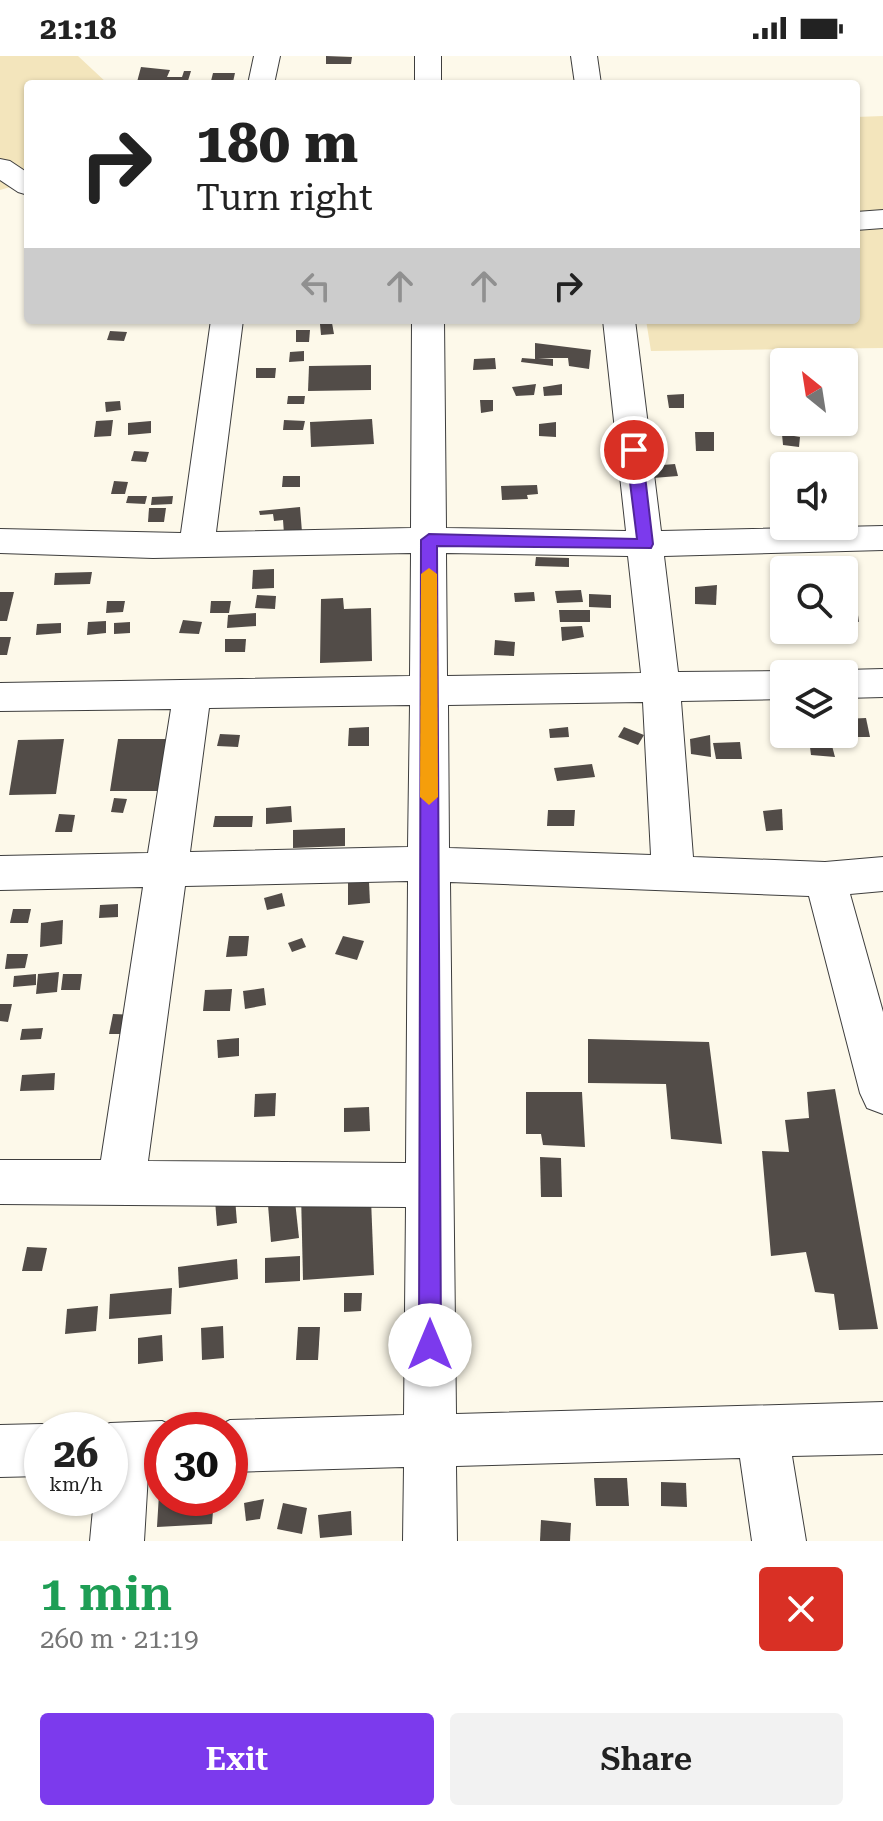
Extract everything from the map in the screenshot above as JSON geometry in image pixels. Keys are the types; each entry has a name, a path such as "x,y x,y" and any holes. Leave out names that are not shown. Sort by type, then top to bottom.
{"street":[{"path":"262,80 267,56"},
{"path":"428,56 428,80"},
{"path":"584,56 587,80"},
{"path":"0,167 24,183"},
{"path":"860,221 883,219"},
{"path":"197,545 226,324"},
{"path":"428,324 430,1541"},
{"path":"619,324 661,687 673,873"},
{"path":"0,541 197,545 429,540 645,544 883,538"},
{"path":"858,684 883,683"},
{"path":"0,697 770,685"},
{"path":"121,1183 192,694"},
{"path":"0,873 429,864 825,879 883,874"},
{"path":"825,879 883,1093"},
{"path":"0,1182 430,1185"},
{"path":"248,1446 883,1428"},
{"path":"762,1432 779,1541"},
{"path":"117,1541 132,1448"},
{"path":"0,1451 24,1450"}],"sand":[{"path":"0,56 78,56 104,80 24,80 24,183 0,190"},
{"path":"883,116 883,348 651,351 647,324 860,324 860,117"}],"building":[{"path":"326,56 352,57 351,64 326,64"},
{"path":"141,67 170,70 167,77 182,77 184,71 191,71 188,80 138,80"},
{"path":"213,73 235,73 233,80 211,80"},
{"path":"320,324 332,324 334,334 321,335"},
{"path":"296,330 310,330 309,342 296,342"},
{"path":"110,331 127,332 124,341 107,340"},
{"path":"535,343 591,350 589,369 569,366 568,358 538,358 553,359 553,366 521,362 522,358 535,359"},
{"path":"304,351 304,361 289,362 290,352"},
{"path":"495,358 496,369 473,370 474,359"},
{"path":"371,365 371,390 308,391 309,366"},
{"path":"256,368 276,368 275,378 256,378"},
{"path":"536,384 534,395 516,396 512,387"},
{"path":"562,384 562,395 544,396 543,387"},
{"path":"684,394 684,408 669,408 667,395"},
{"path":"288,396 305,396 304,404 287,404"},
{"path":"480,400 493,400 493,411 481,413"},
{"path":"120,401 121,410 106,412 105,402"},
{"path":"372,419 374,444 311,447 310,422"},
{"path":"113,420 111,436 94,437 96,421"},
{"path":"284,420 305,421 303,430 283,430"},
{"path":"151,421 151,433 128,435 128,423"},
{"path":"556,422 556,437 539,436 539,424"},
{"path":"695,432 714,432 714,451 696,451"},
{"path":"782,436 800,437 799,447 783,445"},
{"path":"134,451 149,452 146,462 131,461"},
{"path":"675,464 678,476 653,478 650,466"},
{"path":"283,476 300,476 300,487 282,487"},
{"path":"114,481 128,482 125,494 111,494"},
{"path":"537,485 538,494 527,495 528,499 502,500 501,486"},
{"path":"128,496 147,496 145,504 126,503"},
{"path":"173,496 172,504 151,505 152,497"},
{"path":"300,507 302,532 284,534 283,520 274,521 273,514 260,515 259,511"},
{"path":"149,508 166,508 164,522 148,522"},
{"path":"536,557 569,558 569,567 535,566"},
{"path":"274,569 274,588 252,589 253,570"},
{"path":"92,572 90,584 54,585 55,573"},
{"path":"717,585 716,605 695,604 695,587"},
{"path":"581,590 583,602 557,603 555,591"},
{"path":"0,592 14,592 7,621 0,621"},
{"path":"534,592 535,601 515,602 514,593"},
{"path":"589,594 611,595 611,608 589,607"},
{"path":"257,595 276,596 275,609 255,608"},
{"path":"343,598 344,609 371,608 372,661 320,663 321,599"},
{"path":"107,601 125,601 123,612 106,613"},
{"path":"211,601 231,601 229,613 210,613"},
{"path":"559,610 590,610 590,622 560,622"},
{"path":"256,613 256,626 227,628 228,615"},
{"path":"183,620 202,622 199,634 179,633"},
{"path":"106,621 106,633 87,635 88,622"},
{"path":"130,622 130,633 114,634 114,623"},
{"path":"61,623 61,633 36,635 37,624"},
{"path":"582,626 584,637 562,641 561,627"},
{"path":"0,637 11,637 7,655 0,655"},
{"path":"225,639 246,639 245,652 225,652"},
{"path":"495,640 515,642 514,656 494,655"},
{"path":"858,718 866,718 870,737 858,737"},
{"path":"369,727 369,746 348,746 349,728"},
{"path":"568,727 569,737 550,738 549,729"},
{"path":"624,727 644,735 638,745 618,737"},
{"path":"220,734 240,735 238,747 217,746"},
{"path":"710,735 711,757 691,754 690,739"},
{"path":"64,739 56,794 9,795 18,740"},
{"path":"118,739 166,739 159,791 110,791"},
{"path":"740,742 742,759 716,759 713,743"},
{"path":"810,748 833,748 835,757 811,755"},
{"path":"592,764 595,777 557,781 554,768"},
{"path":"114,798 127,799 123,813 111,812"},
{"path":"291,806 292,822 266,824 266,808"},
{"path":"782,809 783,830 766,831 763,811"},
{"path":"548,810 575,810 574,826 547,826"},
{"path":"59,814 75,815 72,832 55,832"},
{"path":"215,816 253,816 252,827 213,827"},
{"path":"345,828 345,846 293,848 293,830"},
{"path":"369,882 370,903 348,905 348,883"},
{"path":"282,893 285,906 267,910 264,898"},
{"path":"118,904 118,917 99,918 100,905"},
{"path":"13,909 31,909 28,923 10,923"},
{"path":"63,920 62,944 40,947 41,923"},
{"path":"229,936 249,936 247,956 226,957"},
{"path":"343,936 364,941 357,960 335,954"},
{"path":"302,938 306,947 292,952 288,943"},
{"path":"7,954 28,954 25,968 5,969"},
{"path":"59,972 57,992 36,994 38,974"},
{"path":"36,974 36,985 13,987 14,976"},
{"path":"63,974 82,974 80,990 61,990"},
{"path":"264,988 266,1005 245,1009 243,991"},
{"path":"232,989 230,1011 203,1011 205,990"},
{"path":"0,1004 12,1004 8,1022 0,1021"},
{"path":"113,1014 137,1015 133,1034 109,1034"},
{"path":"43,1028 41,1039 20,1040 22,1029"},
{"path":"239,1038 239,1056 218,1058 217,1040"},
{"path":"588,1039 709,1042 722,1144 671,1139 666,1084 588,1083"},
{"path":"55,1073 54,1090 20,1091 22,1075"},
{"path":"835,1089 878,1329 839,1330 834,1294 815,1292 806,1252 771,1256 762,1151 789,1152 785,1120 809,1118 807,1092"},
{"path":"526,1092 582,1092 585,1147 543,1145 541,1134 526,1134"},
{"path":"276,1093 275,1116 254,1117 255,1094"},
{"path":"369,1107 370,1131 344,1132 344,1108"},
{"path":"540,1157 561,1158 562,1197 541,1197"},
{"path":"301,1193 371,1199 374,1275 303,1280"},
{"path":"235,1198 237,1223 217,1226 215,1200"},
{"path":"295,1201 299,1238 271,1242 268,1205"},
{"path":"27,1247 47,1248 42,1271 22,1271"},
{"path":"300,1256 300,1281 265,1283 265,1258"},
{"path":"237,1259 238,1279 179,1288 178,1267"},
{"path":"172,1288 171,1314 109,1319 110,1294"},
{"path":"344,1293 362,1293 361,1311 344,1312"},
{"path":"98,1306 96,1331 65,1334 67,1309"},
{"path":"223,1326 224,1358 202,1360 201,1328"},
{"path":"298,1327 320,1327 318,1360 296,1360"},
{"path":"162,1335 163,1361 138,1364 138,1338"},
{"path":"594,1478 627,1478 629,1506 596,1506"},
{"path":"661,1482 686,1483 687,1507 661,1506"},
{"path":"264,1499 260,1519 246,1521 248,1502"},
{"path":"283,1503 307,1508 302,1534 277,1529"},
{"path":"351,1511 352,1535 320,1538 318,1515"},
{"path":"158,1516 213,1516 212,1524 157,1527"},
{"path":"541,1520 571,1523 570,1541 540,1541"}],"slow traffic":[{"path":"429,574 429,797"}],"route":[{"path":"430,1345 429,540 645,544 634,450"}]}
